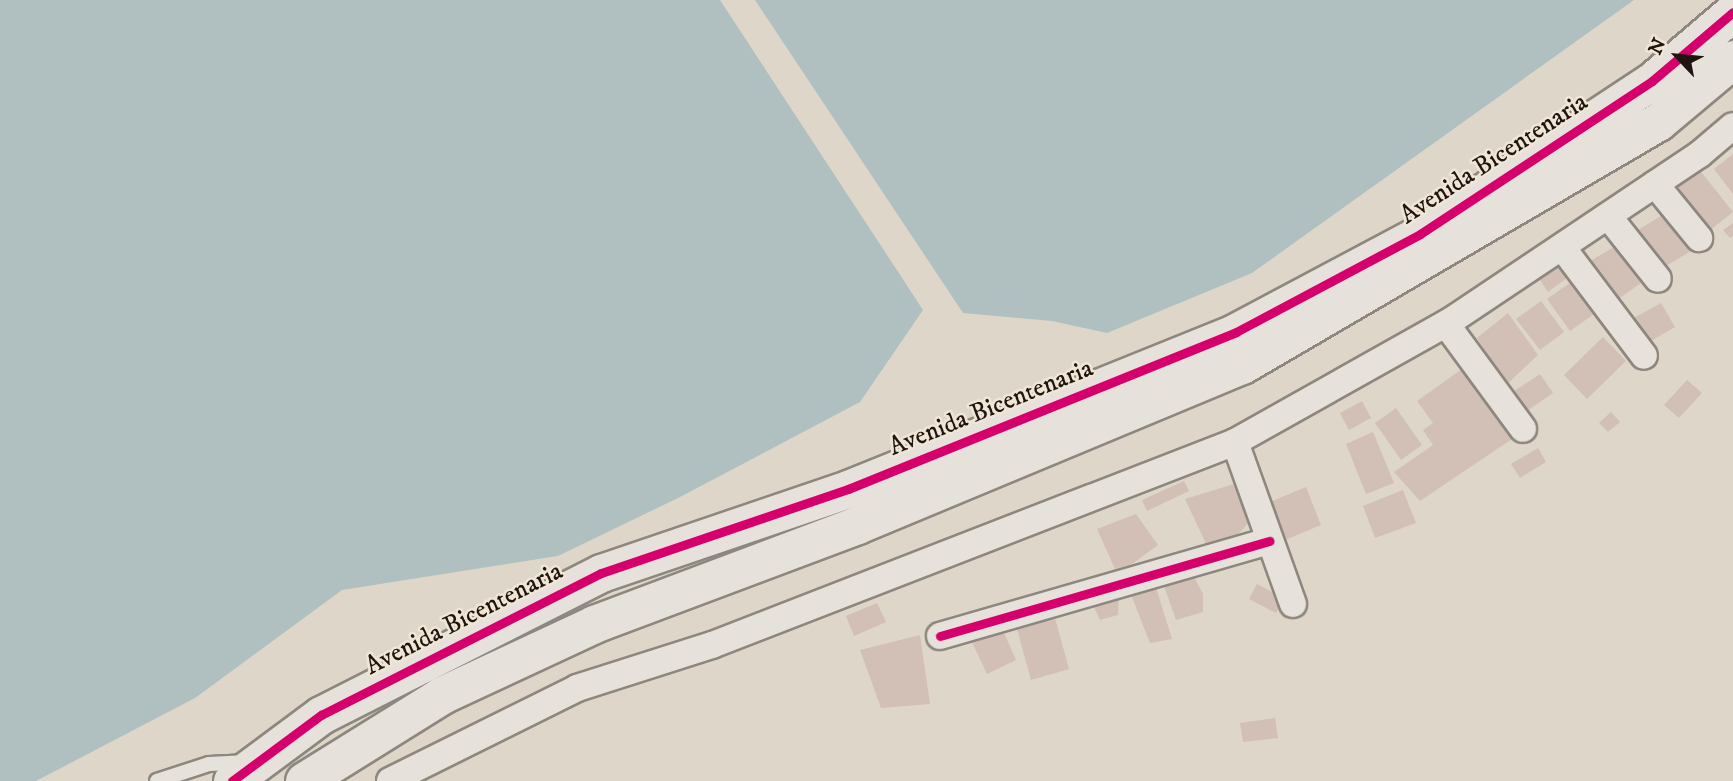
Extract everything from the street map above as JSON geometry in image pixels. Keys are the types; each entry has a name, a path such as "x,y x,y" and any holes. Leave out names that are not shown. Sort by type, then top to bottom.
{"street":[{"name":"Avenida Bicentenaria","path":"245,771 321,715 601,573 848,489 1236,332 1420,234 1652,81 1733,12"},
{"name":"Avenida Bicentenaria","path":"304,781 442,695 594,624 858,525 1242,365 1658,122 1733,59"},
{"path":"390,781 577,688 712,645 1235,442 1446,324 1655,184 1733,126"},
{"path":"1655,184 1699,238"},
{"path":"1608,216 1658,279"},
{"path":"1562,247 1644,356"},
{"path":"1446,324 1523,429"},
{"path":"1235,442 1293,604"},
{"path":"940,636 1270,541"}],"lane":[{"path":"157,781 209,764 245,771"}],"shaded area":[{"path":"0,0 720,0 923,310 860,402 680,497 558,556 342,590 195,698 36,781 0,781"},
{"path":"755,0 1634,0 1252,273 1107,333 1052,321 963,313"}],"building":[{"path":"1733,154 1733,194 1714,169"},
{"path":"1698,168 1733,212 1704,235 1670,191"},
{"path":"1669,211 1693,250 1661,269 1638,230"},
{"path":"1733,223 1733,236 1730,238 1723,230"},
{"path":"1623,242 1648,278 1617,300 1590,261"},
{"path":"1567,261 1575,272 1548,292 1540,280"},
{"path":"1571,282 1594,314 1570,331 1547,299"},
{"path":"1541,301 1564,332 1540,350 1516,319"},
{"path":"1661,303 1675,327 1646,344 1632,319"},
{"path":"1508,313 1538,355 1507,384 1477,338"},
{"path":"1603,337 1626,361 1587,399 1564,375"},
{"path":"1469,364 1518,435 1420,501 1394,472 1433,445 1423,430 1433,423 1417,401"},
{"path":"1540,374 1553,393 1527,411 1514,391"},
{"path":"1687,380 1702,393 1679,418 1664,405"},
{"path":"1362,401 1371,418 1349,430 1340,413"},
{"path":"1396,408 1422,445 1401,460 1375,423"},
{"path":"1611,412 1620,422 1608,432 1599,423"},
{"path":"1373,432 1394,483 1366,494 1346,444"},
{"path":"1538,448 1546,462 1520,478 1511,464"},
{"path":"1184,481 1189,491 1147,511 1142,500"},
{"path":"1234,484 1252,519 1233,540 1208,548 1185,499"},
{"path":"1306,487 1321,525 1285,540 1270,502"},
{"path":"1403,490 1416,523 1375,538 1363,506"},
{"path":"1136,514 1158,545 1132,564 1115,569 1097,529"},
{"path":"1193,575 1203,594 1203,612 1176,620 1163,583"},
{"path":"1154,581 1172,639 1150,643 1130,592"},
{"path":"1257,584 1284,598 1276,613 1249,599"},
{"path":"1119,591 1118,615 1100,620 1090,598"},
{"path":"877,603 886,622 854,636 846,616"},
{"path":"1055,618 1069,669 1031,680 1017,629"},
{"path":"1001,626 1016,660 987,674 971,640"},
{"path":"920,635 930,704 881,708 860,650"},
{"path":"1275,718 1278,738 1243,742 1240,723"}],"cycle path":[{"path":"232,781 321,715 601,573 848,489 1236,332 1420,234 1652,81 1733,12"},
{"path":"940,636 1270,541"}]}
